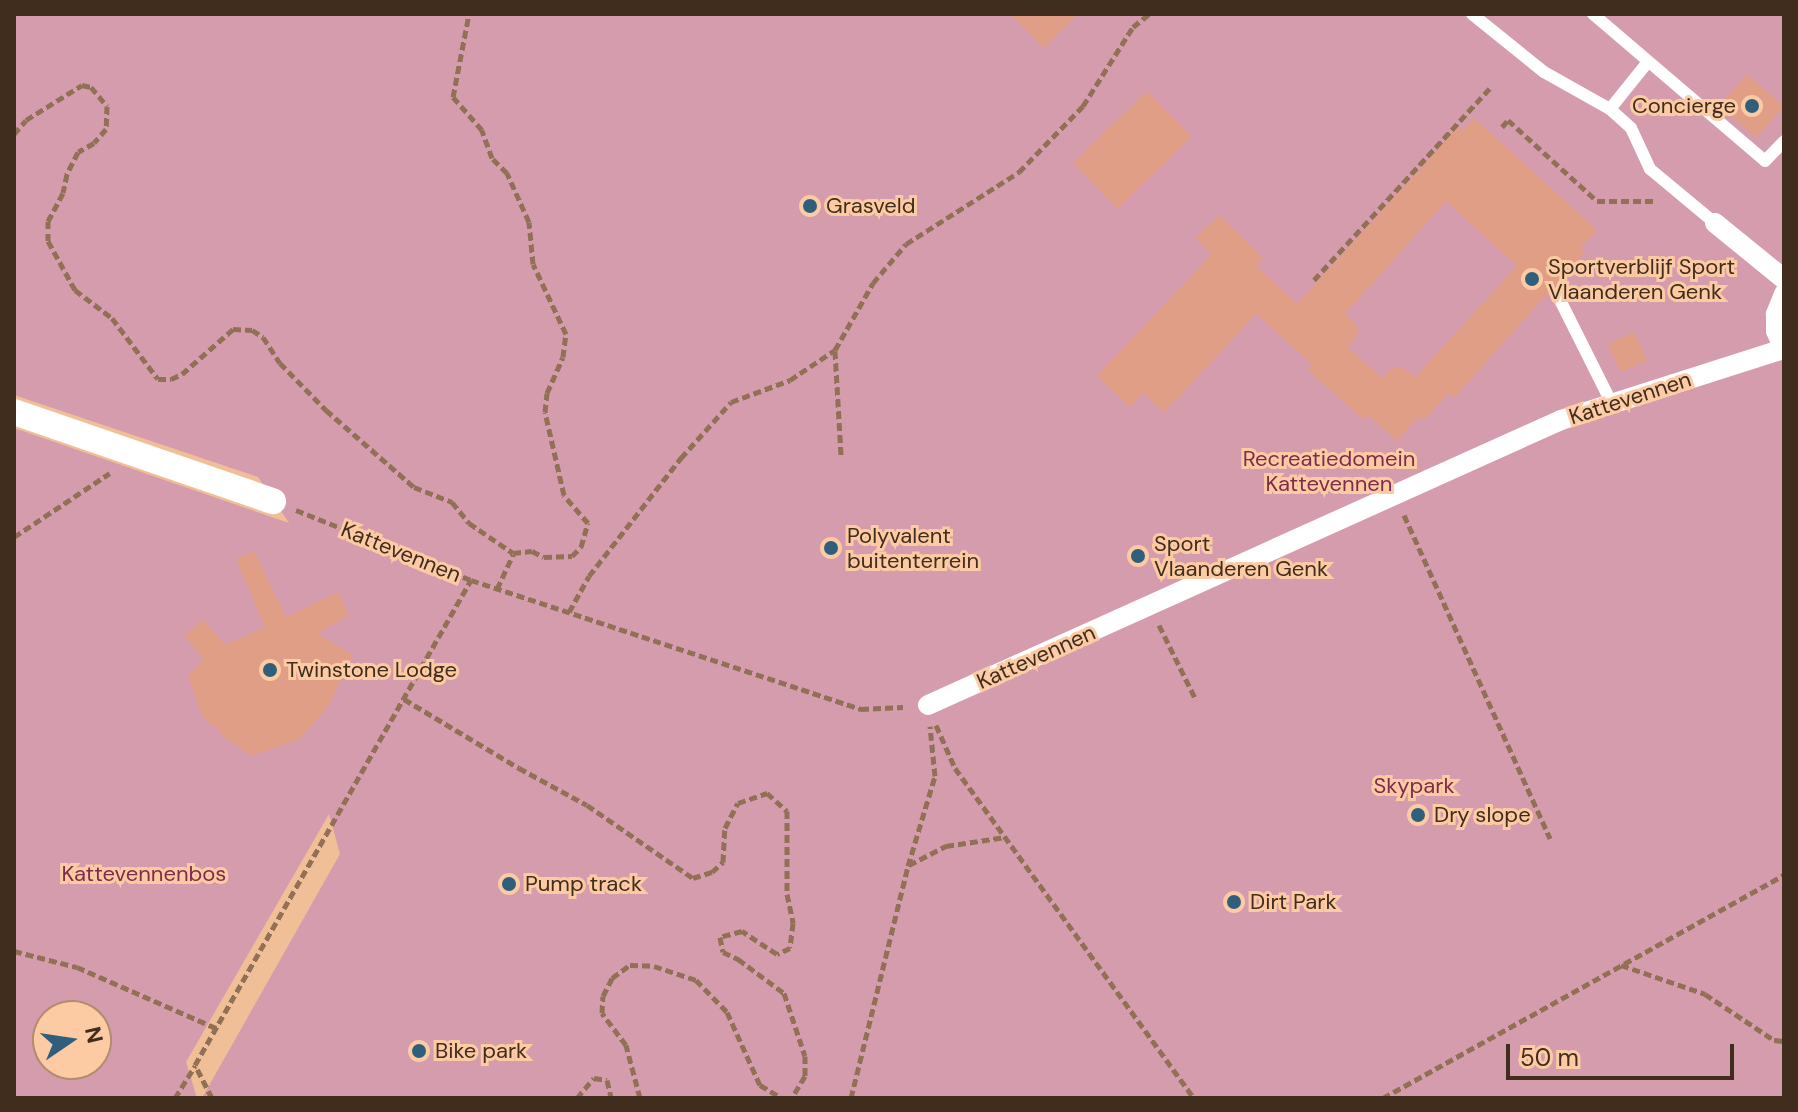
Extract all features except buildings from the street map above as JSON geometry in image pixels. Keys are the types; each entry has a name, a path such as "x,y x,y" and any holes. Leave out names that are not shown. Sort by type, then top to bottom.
{"street":[{"path":"1715,223 1784,279"},
{"path":"1784,294 1776,314 1776,331 1784,349"},
{"name":"Kattevennen","path":"928,705 1561,420 1784,349"},
{"path":"14,412 273,501"}],"lane":[{"path":"1472,14 1544,72 1610,109 1631,128 1650,169 1715,223"},
{"path":"1593,14 1765,161 1784,141"},
{"path":"1610,109 1647,63"},
{"path":"1558,296 1612,404"}],"path":[{"path":"14,134 26,120 82,85 91,87 107,106 106,129 94,143 78,152 67,174 63,193 48,221 48,241 75,290 112,318 158,379 171,379 182,374 233,329 252,330 263,337 280,363 326,410 414,487 452,502 469,523 513,553 532,551 544,557 572,556 581,547 588,523 564,495 545,412 547,393 563,357 566,334 533,264 529,222 513,185 492,158 482,130 453,97 469,14"},
{"path":"569,612 589,576 681,458 731,402 790,380 835,350 873,283 906,244 1019,172 1083,106 1133,27 1149,14"},
{"path":"1314,280 1491,87"},
{"path":"1502,127 1508,120 1597,201 1688,200"},
{"path":"835,350 841,456"},
{"path":"14,537 137,454"},
{"path":"1395,496 1550,839"},
{"name":"Kattevennen","path":"273,501 471,580 861,709 928,705"},
{"path":"497,589 513,553"},
{"path":"175,1098 471,580"},
{"path":"1149,606 1196,700"},
{"path":"404,699 587,805 693,878 712,872 723,862 725,828 738,803 767,793 787,811 787,894 793,923 790,948 777,954 742,931 720,937 723,952 738,959 784,993 805,1056 805,1076 792,1098"},
{"path":"928,705 955,768 1194,1098"},
{"path":"851,1098 908,866 935,776 928,705"},
{"path":"908,866 946,846 1005,837"},
{"path":"1383,1098 1784,875"},
{"path":"14,951 77,967 216,1028"},
{"path":"640,1098 626,1045 602,1013 603,996 612,978 630,965 678,971 704,987 727,1012 760,1085 782,1098"},
{"path":"1620,965 1705,994 1774,1040 1784,1041"},
{"path":"195,1065 212,1098"},
{"path":"577,1098 583,1087 594,1078 607,1080 611,1098"}],"green space":[{"name":"Sport Vlaanderen Genk","path":"14,14 1784,14 1784,1098 202,1098 340,854 329,814 186,1062 197,1098 14,1098 14,428 289,523 258,477 14,395"}],"place":[{"name":"Concierge","path":"1752,106"},
{"name":"Grasveld","path":"810,206"},
{"name":"Sportverblijf Sport Vlaanderen Genk","path":"1532,279"},
{"name":"Polyvalent buitenterrein","path":"831,548"},
{"name":"Sport Vlaanderen Genk","path":"1138,556"},
{"name":"Twinstone Lodge","path":"270,670"},
{"name":"Dry slope","path":"1418,815"},
{"name":"Pump track","path":"509,884"},
{"name":"Dirt Park","path":"1234,902"},
{"name":"Bike park","path":"419,1051"}],"park label":[{"name":"Recreatiedomein Kattevennen","path":"1329,470"},
{"name":"Skypark","path":"1414,786"},
{"name":"Kattevennenbos","path":"144,874"}]}
